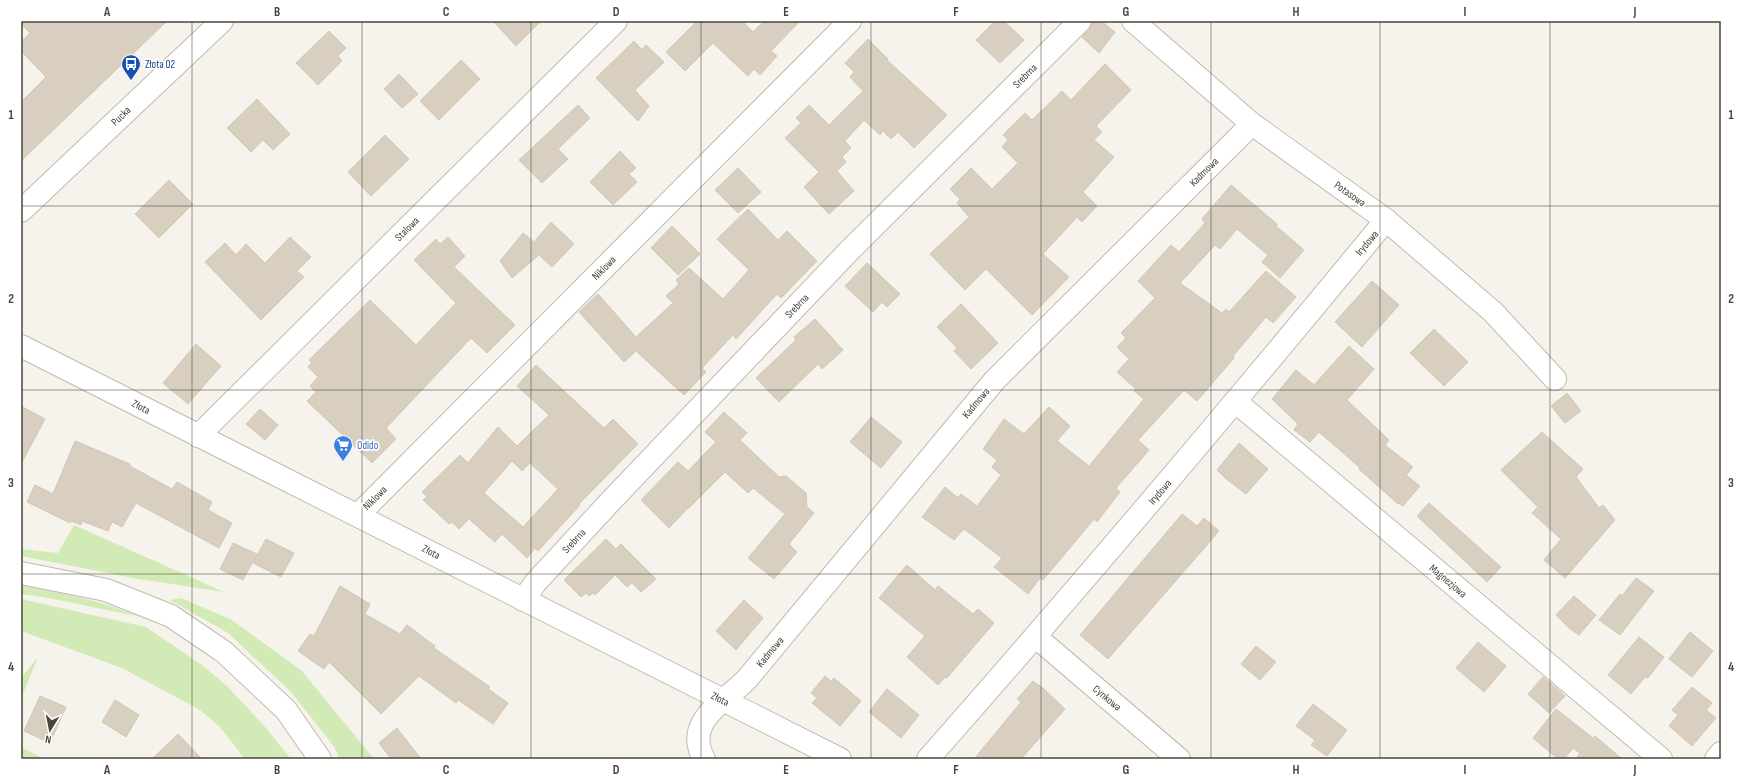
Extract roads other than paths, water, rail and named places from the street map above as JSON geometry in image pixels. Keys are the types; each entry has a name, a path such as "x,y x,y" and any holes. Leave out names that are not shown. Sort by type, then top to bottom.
{"street":[{"name":"Pucka","path":"21,211 222,21"},
{"name":"Stalowa","path":"198,436 616,21"},
{"name":"Niklowa","path":"358,515 850,21"},
{"name":"Srebrna","path":"523,600 536,582 608,504 849,251 1080,21"},
{"name":"Potasowa","path":"1133,21 1252,124 1386,220 1492,312 1555,379"},
{"name":"Kadmowa","path":"704,759 700,751 698,736 706,715 747,679 994,381 1252,124"},
{"name":"Irydowa","path":"928,759 1036,637 1236,402 1386,220"},
{"name":"Złota","path":"21,346 840,759"},
{"name":"Magnezjowa","path":"1236,402 1661,759"},
{"path":"21,573 106,590 171,616 224,652 286,710 320,759"},
{"name":"Cynkowa","path":"1036,637 1179,759"},
{"path":"1716,759 1721,753"}],"place":[{"name":"Złota 02","path":"131,81"},
{"name":"Odido","path":"343,462"}]}
